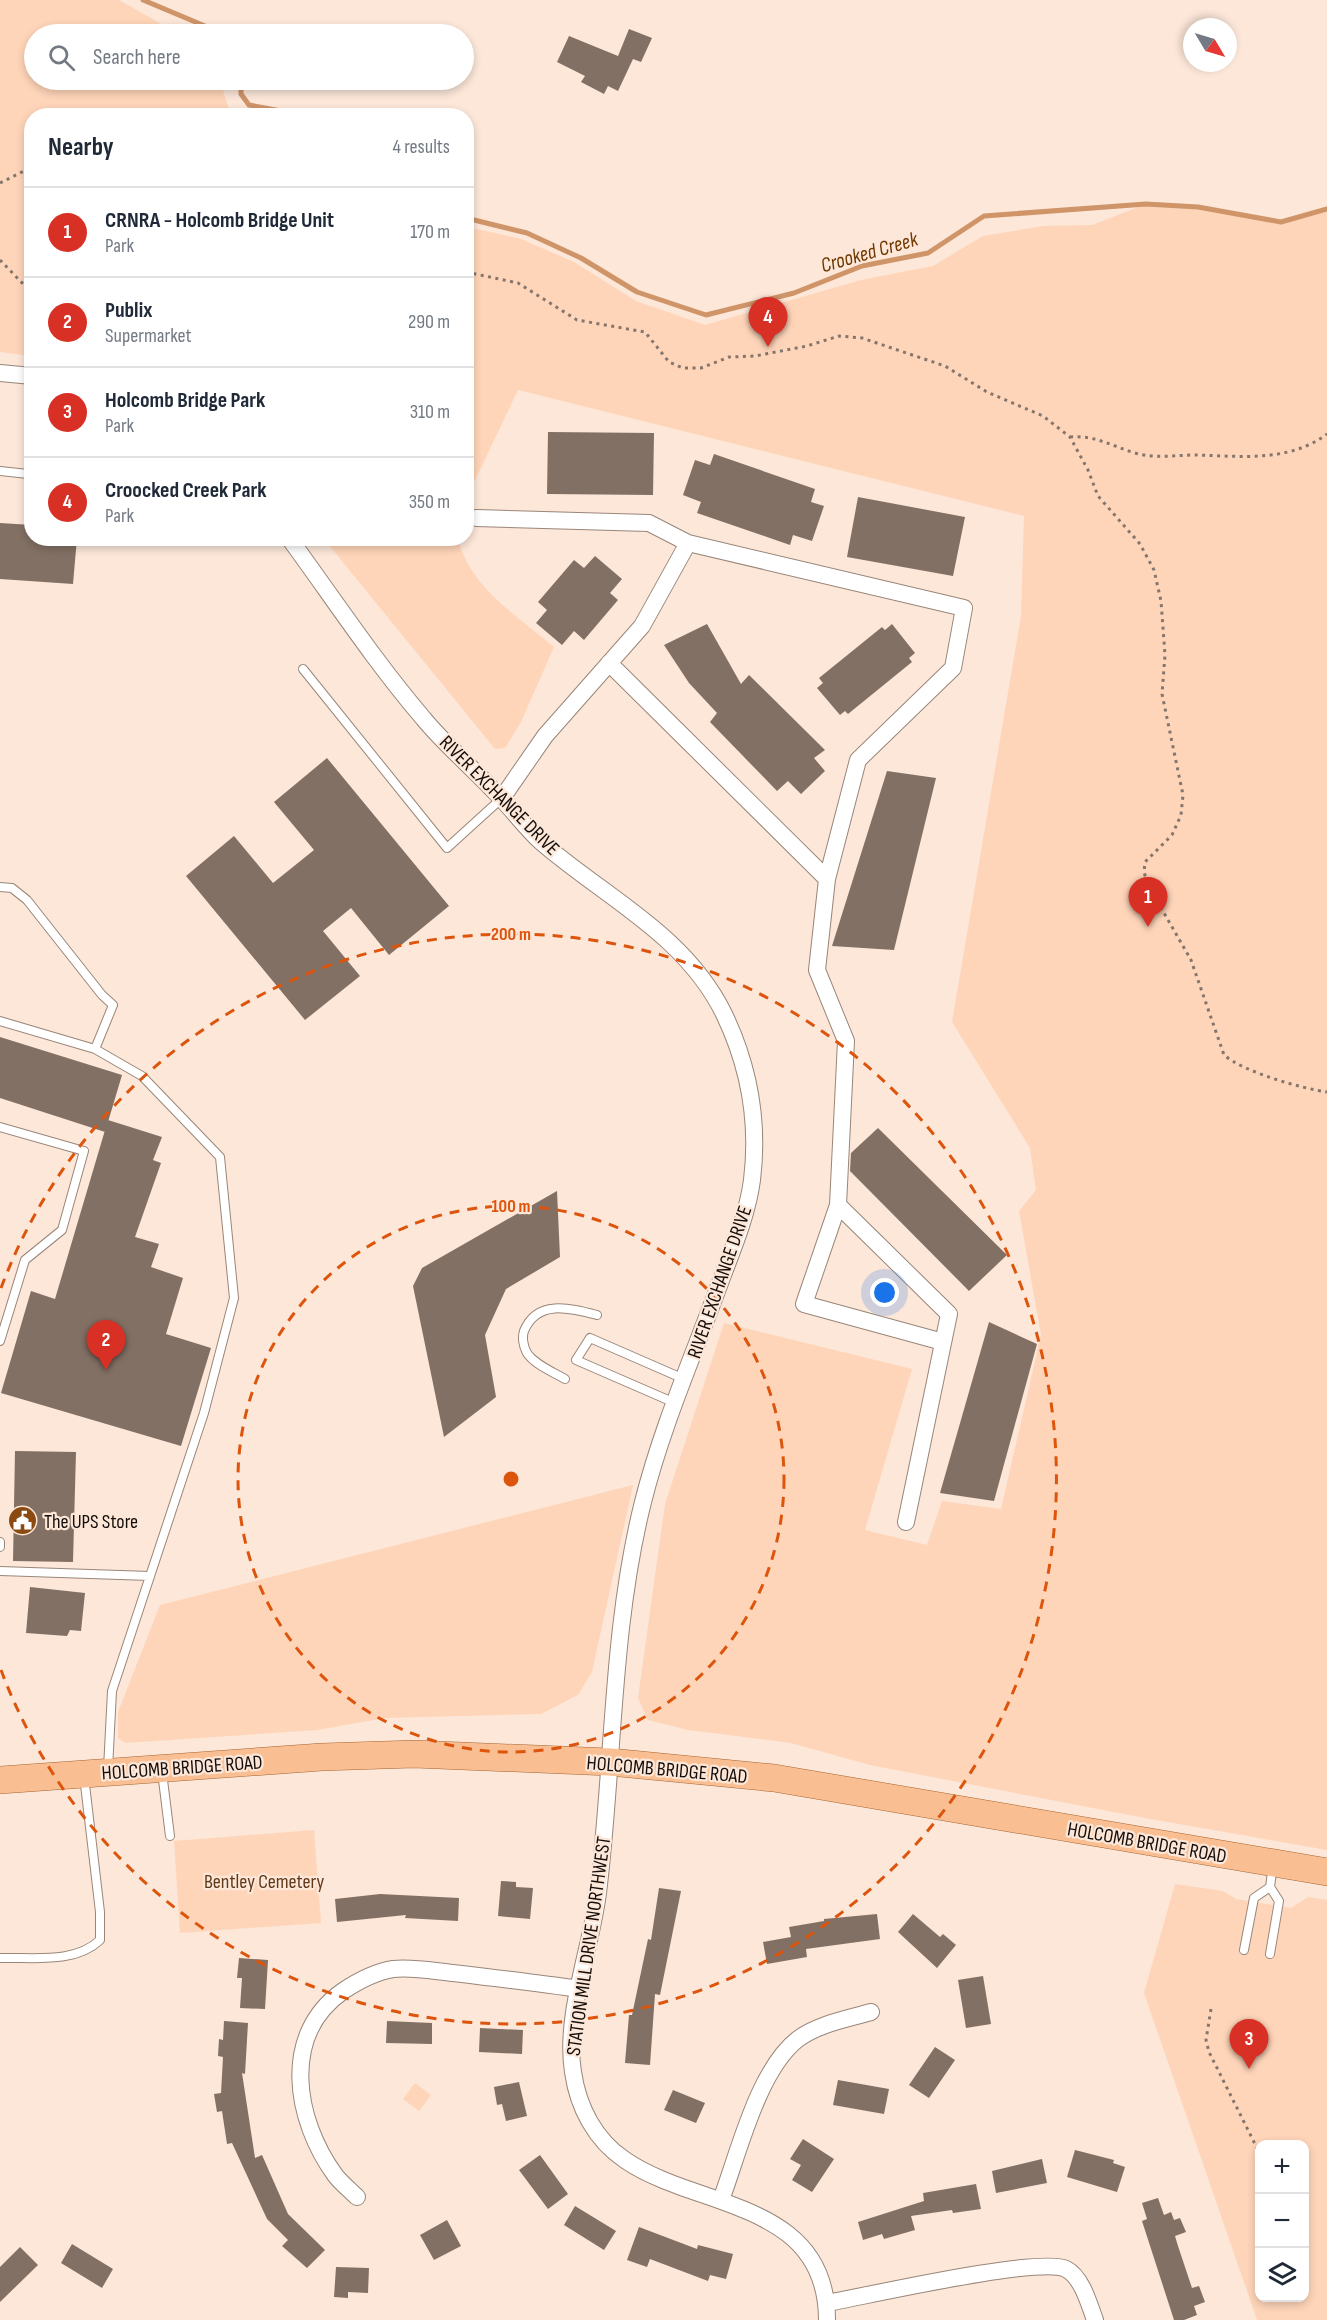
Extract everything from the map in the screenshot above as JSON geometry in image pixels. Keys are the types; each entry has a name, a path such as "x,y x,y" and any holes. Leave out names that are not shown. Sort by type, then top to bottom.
{"main road":[{"name":"HOLCOMB BRIDGE ROAD","path":"0,1780 162,1768 414,1754 610,1762 774,1778 1271,1876 1327,1872"}],"street":[{"path":"0,373 24,375"},
{"path":"476,518 649,523 688,543 964,608 953,668 858,760 827,879 817,970 846,1041 838,1205 804,1304 943,1342"},
{"path":"502,798 544,736 642,626 688,543"},
{"name":"RIVER EXCHANGE DRIVE","path":"295,546 423,719 502,798 538,839 667,938 699,974 717,1001 741,1055 751,1097 755,1141 752,1184 740,1229 675,1404 643,1503 626,1587 610,1762"},
{"path":"609,663 827,879"},
{"path":"838,1205 949,1314 906,1522"},
{"name":"STATION MILL DRIVE NORTHWEST","path":"610,1762 598,1895 572,2034 572,2067 578,2097 589,2122 604,2143 623,2159 645,2172 757,2213 792,2240 805,2253 815,2271 826,2312"},
{"path":"357,2197 335,2176 313,2137 300,2085 299,2059 317,2018 332,1999 375,1974 408,1968 580,1989"},
{"path":"721,2200 766,2077 782,2055 799,2039 820,2027 871,2012"},
{"path":"826,2312 1000,2271 1053,2265 1068,2270 1077,2281 1095,2320"}],"lane":[{"path":"0,471 24,474"},
{"path":"303,669 447,848 502,798"},
{"path":"0,887 12,888 27,900 102,995 113,1005 95,1049"},
{"path":"0,1021 95,1049 142,1076 220,1157 234,1298 204,1413 112,1691 96,1773 100,1940 88,1952 72,1955 0,1958"},
{"path":"0,1127 84,1151 62,1230 25,1260 0,1341"},
{"path":"565,1379 527,1353 522,1337 529,1319 548,1308 571,1308 597,1316"},
{"path":"675,1404 576,1360 590,1338 684,1379"},
{"path":"0,1542 0,1547"},
{"path":"0,1571 150,1576"},
{"path":"162,1768 170,1836"},
{"path":"1244,1950 1254,1898 1271,1876"},
{"path":"1270,1954 1278,1901 1271,1876"}],"path":[{"path":"0,183 24,171"},
{"path":"0,260 24,285"},
{"path":"474,274 518,283 577,320 645,332 669,362 683,368 701,368 729,357 796,348 839,336 862,338 945,366 987,392 1043,416 1070,437 1088,470 1098,496 1144,553 1154,570 1161,601 1165,655 1162,694 1183,795 1181,815 1172,835 1145,862 1144,872 1148,885 1191,960 1224,1055 1232,1062 1278,1080 1303,1088 1327,1092"},
{"path":"1070,437 1083,436 1105,440 1136,453 1159,457 1193,455 1252,458 1292,452 1316,442 1327,434"},
{"path":"1211,2009 1206,2040 1209,2052 1255,2144"}],"green space":[{"path":"0,0 119,0 161,24 24,24 24,90 223,90 228,108 24,108 24,355 0,352"},
{"path":"1146,204 1198,207 1281,222 1327,209 1327,1850 1150,1819 870,1765 791,1743 688,1730 648,1720 638,1698 665,1504 724,1323 912,1369 865,1530 927,1545 942,1501 1001,1509 1041,1335 1019,1211 1036,1190 1030,1148 952,1022 1021,616 1024,516 518,390 474,482 474,229 521,239 574,262 636,301 705,325 861,280 933,266 983,236 1043,226 1092,225"},
{"path":"330,546 460,546 473,572 484,586 511,612 554,647 521,722 505,748 495,749"},
{"path":"633,1485 592,1672 578,1695 541,1714 385,1718 317,1730 125,1743 118,1738 118,1712 160,1605"},
{"name":"Bentley Cemetery","path":"314,1830 321,1923 180,1933 174,1841"},
{"path":"1175,1884 1223,1891 1236,1899 1291,1908 1308,1897 1327,1900 1327,2320 1257,2320 1144,1993"},
{"path":"415,2083 431,2095 419,2111 403,2099"}],"building":[{"path":"629,29 652,38 641,62 633,59 618,91 608,86 604,94 581,82 585,76 557,62 569,36 618,56"},
{"path":"548,432 654,433 653,495 547,494"},
{"path":"714,454 815,489 811,502 824,506 812,541 793,535 790,545 697,513 701,502 683,495 695,460 710,465"},
{"path":"858,497 965,517 953,576 847,557"},
{"path":"0,523 24,524 24,546 76,546 73,584 0,579"},
{"path":"595,556 622,579 610,593 618,600 584,640 574,631 562,645 536,623 547,610 538,602 574,560 584,568"},
{"path":"707,624 741,684 749,675 825,750 814,758 825,771 801,794 788,781 777,791 710,722 717,713 689,683 664,645"},
{"path":"892,624 915,653 909,658 912,662 848,714 845,711 840,715 817,688 823,683 819,678 882,627 885,630"},
{"path":"327,758 449,906 389,955 351,908 323,931 360,976 305,1020 186,876 234,836 273,883 314,850 274,802"},
{"path":"887,771 936,778 894,950 832,946"},
{"path":"0,1037 122,1075 105,1132 0,1098"},
{"path":"108,1120 162,1137 153,1160 161,1163 135,1237 159,1244 151,1267 183,1278 166,1334 211,1348 181,1446 1,1393 31,1291 55,1299"},
{"path":"878,1128 1007,1255 969,1291 850,1171 851,1153"},
{"path":"557,1191 560,1257 506,1289 485,1335 496,1397 444,1437 413,1286 422,1268"},
{"path":"989,1322 1037,1344 994,1501 940,1493"},
{"path":"15,1451 76,1452 73,1562 13,1561"},
{"path":"30,1587 85,1593 81,1631 70,1630 67,1636 26,1633"},
{"path":"501,1881 516,1882 516,1887 533,1888 530,1919 498,1916"},
{"path":"659,1888 681,1891 660,1995 655,1994 650,2065 625,2063 629,2015 632,2015 648,1939 651,1940"},
{"path":"380,1894 459,1898 458,1921 405,1918 406,1915 337,1922 335,1899"},
{"path":"877,1914 880,1939 806,1949 807,1957 767,1964 763,1942 791,1937 789,1927 824,1921 824,1919"},
{"path":"913,1914 940,1937 943,1934 956,1945 937,1968 898,1932"},
{"path":"239,1958 268,1960 265,2009 240,2008 242,1978 237,1978"},
{"path":"983,1976 991,2024 966,2028 958,1980"},
{"path":"224,2021 248,2023 245,2074 242,2073 255,2158 262,2155 288,2214 325,2250 307,2268 282,2246 288,2240 267,2219 232,2143 227,2144 222,2111 217,2112 214,2094 221,2093 223,2057 218,2056 219,2039 223,2040"},
{"path":"387,2021 432,2023 432,2044 386,2043"},
{"path":"480,2028 523,2030 522,2054 479,2052"},
{"path":"935,2047 955,2060 929,2098 909,2085"},
{"path":"838,2080 889,2089 884,2114 833,2105"},
{"path":"519,2082 527,2116 506,2121 502,2104 497,2105 494,2087"},
{"path":"673,2090 705,2103 696,2123 664,2110"},
{"path":"803,2139 834,2159 812,2192 792,2180 801,2165 790,2159"},
{"path":"1075,2150 1114,2160 1113,2163 1125,2167 1117,2192 1067,2177"},
{"path":"540,2155 568,2194 548,2209 519,2170"},
{"path":"1042,2159 1047,2183 996,2193 992,2171"},
{"path":"976,2184 981,2209 953,2213 952,2210 911,2216 915,2230 884,2239 882,2234 863,2240 858,2222 924,2201 923,2193"},
{"path":"1158,2198 1164,2215 1171,2212 1174,2220 1180,2218 1186,2232 1175,2236 1192,2288 1199,2286 1205,2302 1194,2306 1197,2315 1184,2320 1174,2320 1142,2221 1147,2219 1142,2203"},
{"path":"575,2206 616,2231 604,2250 564,2225"},
{"path":"447,2220 461,2246 434,2260 420,2235"},
{"path":"639,2227 697,2249 698,2245 733,2254 726,2279 710,2275 708,2281 650,2259 647,2267 627,2260"},
{"path":"72,2244 113,2269 102,2288 61,2263"},
{"path":"20,2247 38,2265 0,2302 0,2267"},
{"path":"336,2267 369,2268 368,2293 348,2292 348,2298 334,2297"}],"waterway":[{"name":"Crooked Creek","path":"143,0 200,24"},
{"name":"Crooked Creek","path":"241,90 241,94 249,105 265,108"},
{"name":"Crooked Creek","path":"474,220 527,233 581,258 637,292 706,315 794,293 862,266 928,253 984,216 1146,204 1198,207 1281,222 1327,209"}],"place":[{"name":"Croocked Creek Park","path":"768,347"},
{"name":"CRNRA - Holcomb Bridge Unit","path":"1148,927"},
{"name":"Publix","path":"106,1370"},
{"name":"The UPS Store","path":"23,1521"},
{"name":"Holcomb Bridge Park","path":"1249,2069"}]}
